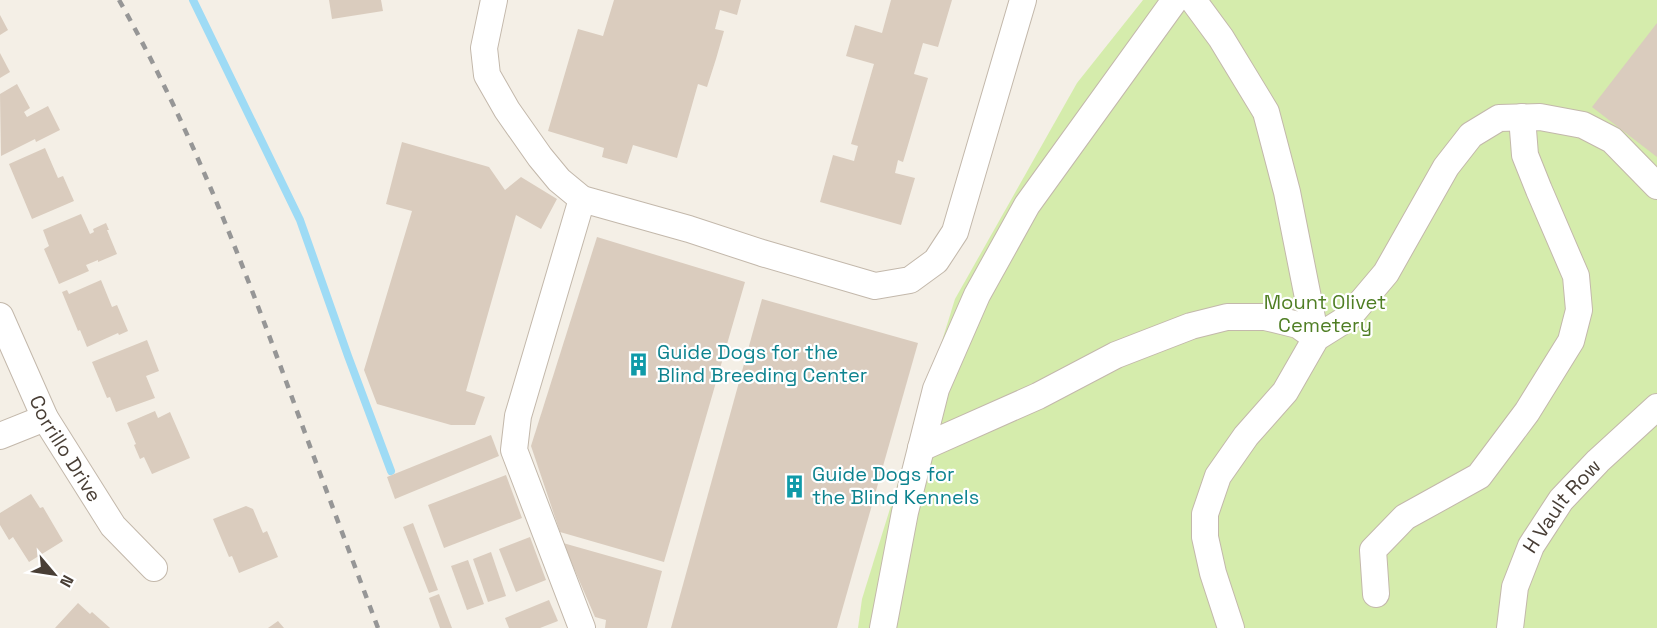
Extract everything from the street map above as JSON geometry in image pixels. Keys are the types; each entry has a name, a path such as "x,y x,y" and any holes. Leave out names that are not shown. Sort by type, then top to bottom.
{"street":[{"path":"494,0 484,48 487,75 540,157 559,180 582,199 875,286 910,280 936,261 955,232 1023,0"},
{"path":"883,628 905,512 936,389 977,296 1027,205 1175,0"},
{"path":"1193,0 1221,38 1266,112 1287,192 1316,339"},
{"path":"1376,594 1373,550 1405,517 1479,476 1527,412 1571,341 1579,310 1576,276 1525,155 1522,117"},
{"path":"1231,628 1205,537 1204,514 1218,476 1246,436 1285,392 1316,339 1348,318 1386,273 1446,167 1471,135 1499,118 1540,117 1583,125 1612,140 1657,186"},
{"path":"582,199 518,416 514,450 582,628"},
{"name":"Corrillo Drive","path":"0,316 45,417 113,526 154,568"},
{"path":"921,448 1038,396 1116,355 1191,326 1227,317 1265,317 1298,325 1316,339"},
{"name":"H Vault Row","path":"1510,628 1515,587 1531,546 1561,500 1598,461 1657,407"},
{"path":"0,436 45,417"}],"green space":[{"name":"Mount Olivet Cemetery","path":"1143,0 1657,0 1657,628 858,628 862,599 955,299 1077,83"}],"building":[{"path":"329,0 381,0 383,11 332,19"},
{"path":"614,0 741,0 737,15 720,10 715,29 724,31 716,59 707,87 698,84 677,158 633,145 627,164 602,157 604,148 548,131 578,29 603,36"},
{"path":"891,0 952,0 938,47 923,43 914,74 928,78 903,162 898,160 895,173 915,178 901,225 820,202 833,155 854,161 858,146 851,144 874,64 846,56 855,25 882,33"},
{"path":"0,15 8,30 0,35"},
{"path":"1657,23 1657,157 1592,107"},
{"path":"0,53 10,72 0,78"},
{"path":"17,84 30,108 24,112 27,117 48,106 60,130 36,142 35,139 1,156 0,94"},
{"path":"402,142 489,167 505,190 521,177 557,199 541,229 516,215 466,391 485,397 475,425 451,425 377,404 364,370 412,211 386,204"},
{"path":"45,148 58,178 63,176 74,201 32,219 9,164"},
{"path":"81,214 90,234 94,232 93,229 106,223 117,254 86,265 89,271 59,284 44,249 49,246 43,230"},
{"name":"Guide Dogs for the Blind Breeding Center","path":"597,237 745,282 664,562 560,532 531,446"},
{"path":"101,280 112,307 117,305 128,331 87,347 62,292 67,290 69,294"},
{"name":"Guide Dogs for the Blind Kennels","path":"762,299 918,343 837,628 671,628"},
{"path":"147,340 159,371 146,376 155,398 116,412 110,397 107,398 92,362"},
{"path":"155,411 158,418 170,412 190,458 152,474 144,457 140,459 127,423"},
{"path":"491,435 499,456 395,499 387,477"},
{"path":"506,475 522,518 444,548 428,505"},
{"path":"31,494 40,508 43,507 63,541 29,562 13,537 9,540 0,525 0,513"},
{"path":"246,506 253,509 263,533 267,531 278,557 239,573 232,556 229,557 213,519"},
{"path":"413,523 438,590 429,593 403,527"},
{"path":"530,537 546,580 516,592 499,549"},
{"path":"563,543 662,571 647,628 605,628 606,620 595,617"},
{"path":"491,552 506,596 488,602 473,559"},
{"path":"468,560 484,604 467,610 451,566"},
{"path":"439,594 452,628 440,628 429,598"},
{"path":"549,600 558,621 540,628 509,628 505,618"},
{"path":"78,603 90,614 92,612 110,628 55,628"},
{"path":"278,621 284,628 268,628"}],"waterway":[{"path":"193,0 300,220 391,471"}],"railway":[{"path":"119,0 188,136 228,230 378,628"}],"place":[{"name":"Guide Dogs for the Blind Breeding Center","path":"639,364"},
{"name":"Guide Dogs for the Blind Kennels","path":"794,486"}]}
